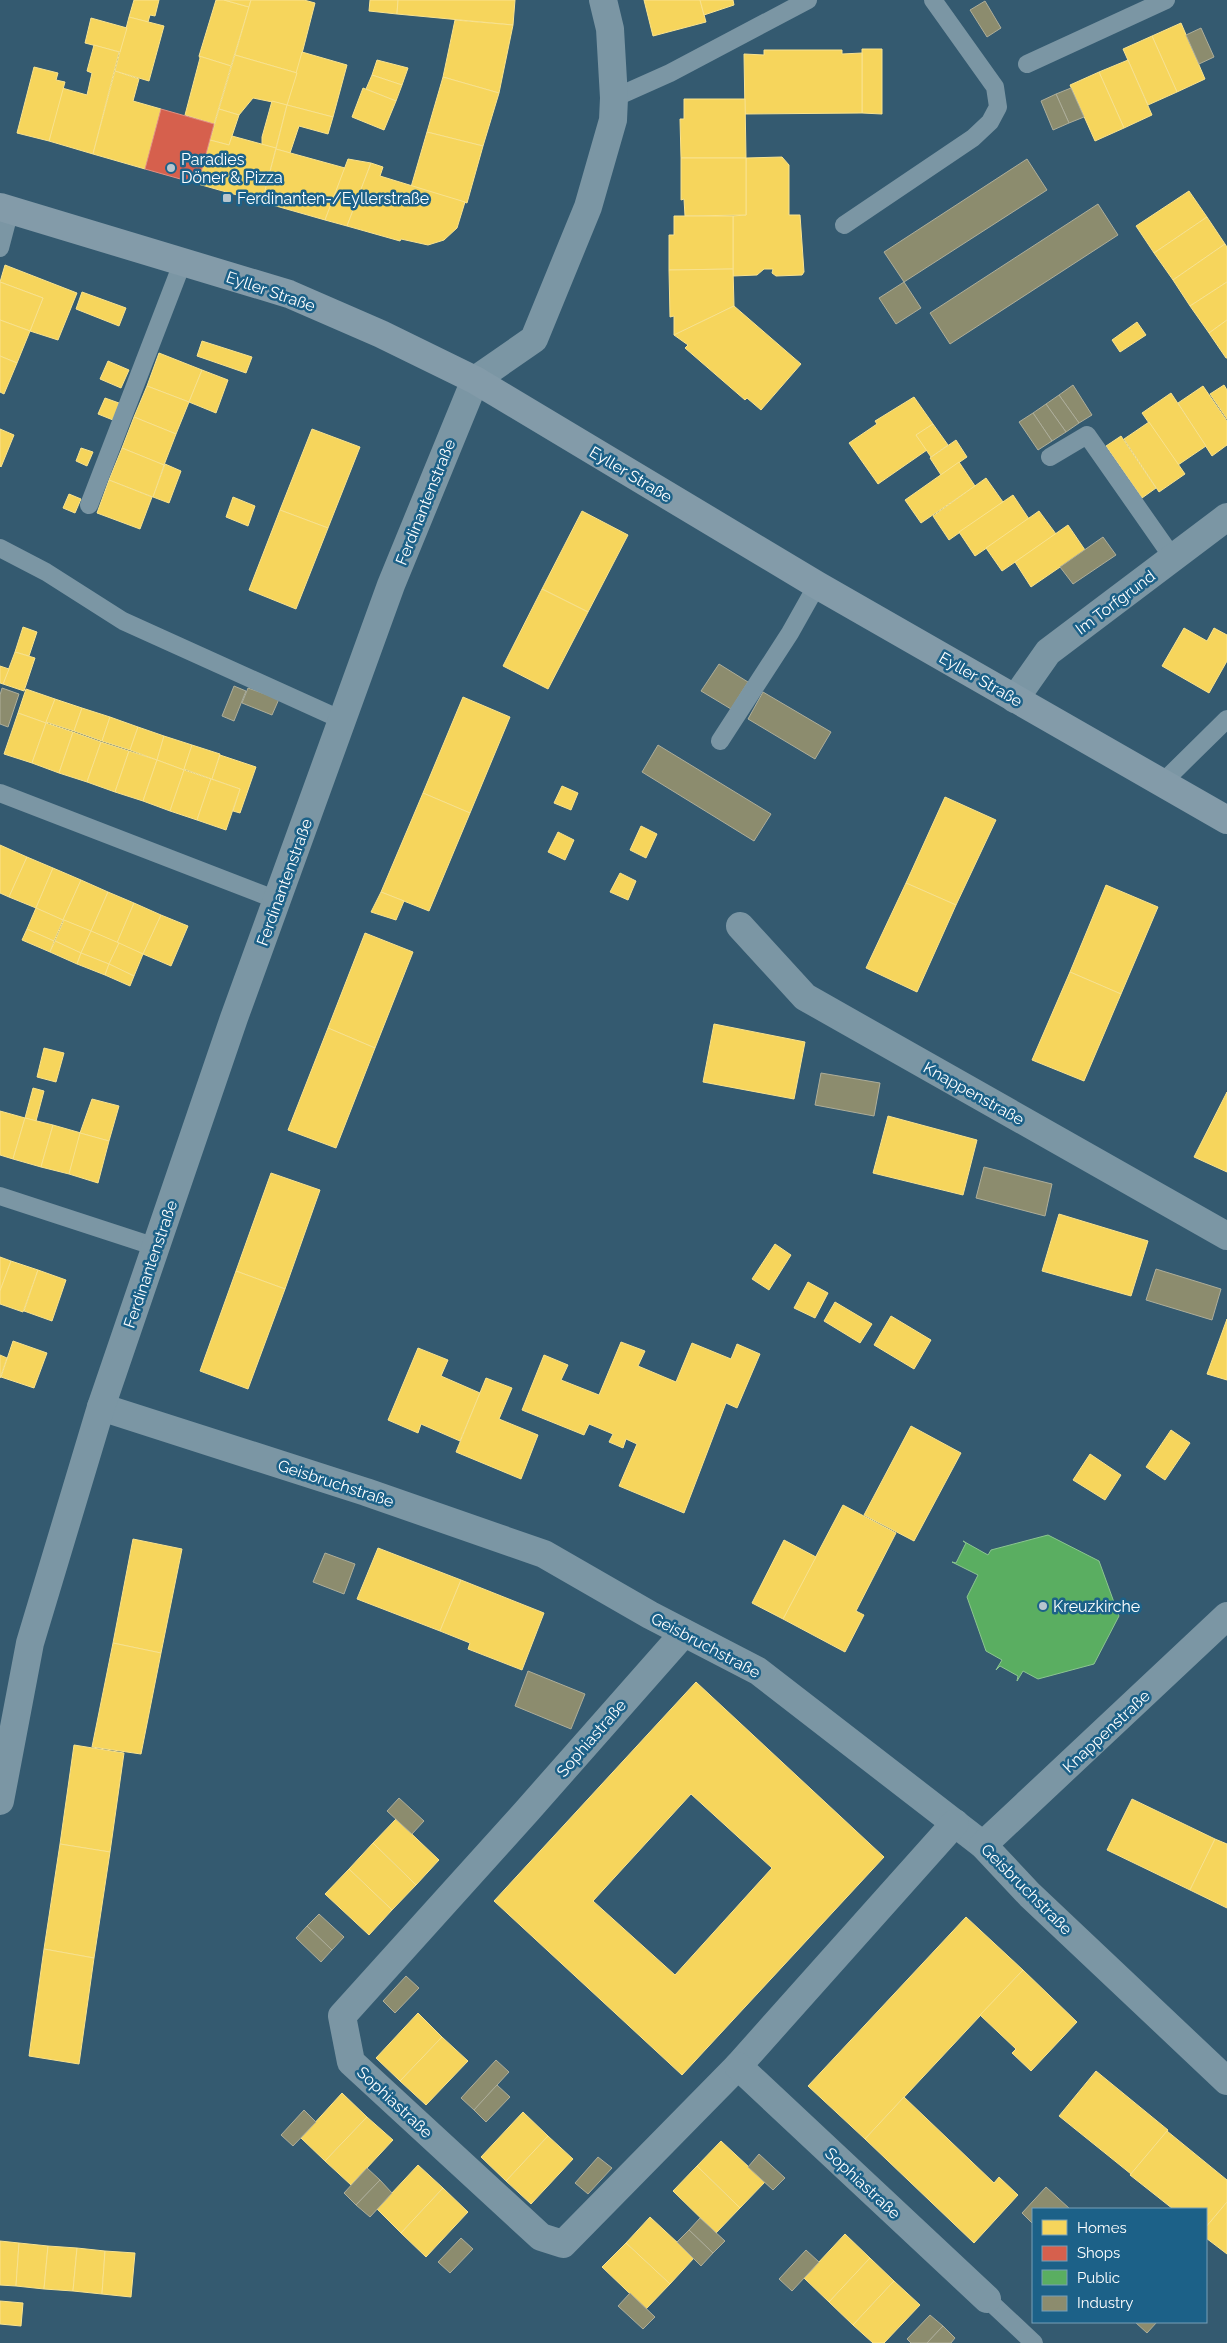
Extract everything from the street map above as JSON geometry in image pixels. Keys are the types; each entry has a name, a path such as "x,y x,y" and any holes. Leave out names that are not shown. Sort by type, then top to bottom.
{"main road":[{"name":"Eyller Straße","path":"5,208 289,294 381,334 475,380 817,584 1227,820"}],"street":[{"path":"475,380 534,339 588,207 613,120 614,98 610,29 603,0"},
{"name":"Ferdinantenstraße","path":"0,1801 30,1643 101,1408 277,900 342,720 410,535 475,380"},
{"name":"Im Torfgrund","path":"1016,699 1048,652 1227,517"},
{"name":"Knappenstraße","path":"740,926 805,997 1227,1236"},
{"name":"Geisbruchstraße","path":"101,1408 366,1492 544,1554 684,1633 758,1671 983,1845 1030,1894 1227,2081"},
{"name":"Knappenstraße","path":"983,1845 1227,1616"},
{"name":"Sophiastraße","path":"684,1633 342,2016 351,2062 541,2237 563,2244 738,2066 955,1823"},
{"name":"Sophiastraße","path":"738,2066 987,2299"}],"lane":[{"path":"614,98 670,73 808,0"},
{"path":"844,225 973,138 990,122 998,107 995,87 933,0"},
{"path":"1027,64 1166,0"},
{"path":"0,248 5,208"},
{"path":"89,505 183,261"},
{"path":"1050,457 1087,435 1173,558"},
{"path":"0,548 46,572 123,621 342,720"},
{"path":"720,740 790,633 817,584"},
{"path":"1162,782 1227,719"},
{"path":"0,793 277,900"},
{"path":"0,1196 156,1247"},
{"path":"987,2299 1034,2343"}],"building: Homes":[{"path":"134,0 159,0 155,16 150,15 148,22 129,17"},
{"path":"216,0 224,0 249,7 231,66 199,56"},
{"path":"224,0 251,0 249,7"},
{"path":"251,0 304,0 315,3 297,73 235,55"},
{"path":"370,0 398,0 397,14 369,11"},
{"path":"398,0 515,0 513,25 397,14"},
{"path":"644,0 700,0 706,22 653,36"},
{"path":"700,0 733,0 734,5 704,15"},
{"path":"129,17 164,26 149,81 115,71"},
{"path":"91,18 127,28 120,52 85,43"},
{"path":"455,20 513,25 499,93 443,77"},
{"path":"1181,23 1205,79 1177,92 1152,36"},
{"path":"1152,36 1177,92 1148,105 1123,49"},
{"path":"94,45 119,52 93,154 49,141 62,88 87,95 92,73 87,71"},
{"path":"862,49 882,49 882,114 862,113"},
{"path":"764,50 842,50 842,54 862,53 862,113 745,114 744,54 764,55"},
{"path":"302,52 347,65 333,117 287,105"},
{"path":"235,55 297,73 287,105 253,98 239,115 219,109"},
{"path":"199,56 231,66 214,124 185,115"},
{"path":"377,60 408,68 402,85 372,75"},
{"path":"1128,60 1152,115 1124,128 1099,72"},
{"path":"34,67 58,73 56,80 65,82 49,141 17,133"},
{"path":"115,71 139,79 133,101 161,109 145,169 93,154"},
{"path":"1099,72 1124,128 1095,141 1070,85"},
{"path":"372,75 402,85 396,101 366,89"},
{"path":"443,77 499,93 483,146 427,132"},
{"path":"363,88 396,101 384,130 352,117"},
{"path":"684,99 745,99 746,158 681,158 680,119 684,119"},
{"path":"272,101 287,105 276,148 262,145 262,137"},
{"path":"287,105 333,117 328,134 299,126 290,153 276,149"},
{"path":"219,109 239,115 229,145 210,140"},
{"path":"427,132 483,146 467,203 411,187"},
{"path":"232,136 276,148 262,202 198,184 210,140 229,145"},
{"path":"276,149 345,168 325,220 262,202"},
{"path":"782,157 789,165 789,215 800,215 804,272 802,275 776,276 772,273 773,269 764,269 757,275 733,276 733,216 746,215 746,158"},
{"path":"681,158 746,158 746,215 685,216 684,199 681,200"},
{"path":"348,159 371,163 347,226 325,220"},
{"path":"371,163 383,167 380,176 465,202 457,228 444,240 428,245 401,239 400,241 347,226"},
{"path":"1189,191 1207,217 1154,253 1136,226"},
{"path":"674,216 733,216 733,269 669,270 669,235 674,235"},
{"path":"1207,217 1225,244 1173,280 1154,253"},
{"path":"1225,244 1227,247 1227,282 1190,306 1173,280"},
{"path":"5,265 77,293 58,340 30,331 43,298 0,282"},
{"path":"733,269 734,306 674,335 674,316 670,317 669,270"},
{"path":"0,282 43,298 30,331 0,320"},
{"path":"1227,282 1227,320 1209,333 1190,306"},
{"path":"82,292 126,308 119,326 76,309"},
{"path":"734,306 801,364 761,410 747,398 745,400 685,348 688,345 674,335"},
{"path":"0,320 30,331 17,363 0,356"},
{"path":"1227,320 1227,358 1226,358 1209,333"},
{"path":"1137,322 1146,335 1120,352 1112,340"},
{"path":"202,341 252,357 246,373 197,356"},
{"path":"159,353 202,370 189,402 147,386"},
{"path":"0,356 17,363 4,394 0,392"},
{"path":"108,361 129,370 121,388 100,379"},
{"path":"202,370 228,380 216,413 189,402"},
{"path":"1224,385 1227,390 1227,419 1210,394"},
{"path":"147,386 189,402 176,434 134,417"},
{"path":"1203,386 1227,421 1227,445 1212,456 1178,403"},
{"path":"1171,393 1206,446 1178,465 1142,413"},
{"path":"914,397 933,424 916,435 927,450 878,484 849,443 877,424 875,421"},
{"path":"105,398 119,403 113,420 98,414"},
{"path":"134,417 176,434 164,465 122,448"},
{"path":"1149,422 1185,474 1159,492 1124,439"},
{"path":"933,424 948,445 931,457 916,435"},
{"path":"0,429 14,435 1,467 0,466"},
{"path":"312,429 360,447 328,528 280,510"},
{"path":"1121,436 1156,488 1142,498 1106,446"},
{"path":"956,440 967,457 941,475 930,458"},
{"path":"81,448 93,452 87,466 76,461"},
{"path":"122,448 164,465 153,497 109,480"},
{"path":"959,462 975,486 921,523 905,500"},
{"path":"165,464 181,471 169,503 153,497"},
{"path":"986,478 1003,502 949,540 933,516"},
{"path":"109,480 152,497 140,529 97,513"},
{"path":"69,494 81,499 75,513 63,508"},
{"path":"1013,495 1029,519 975,556 959,532"},
{"path":"233,497 255,506 248,526 226,517"},
{"path":"280,510 328,528 296,609 249,590"},
{"path":"582,511 628,535 588,612 542,589"},
{"path":"1039,511 1056,534 1002,571 986,548"},
{"path":"1068,525 1085,550 1031,587 1015,562"},
{"path":"542,589 588,612 548,689 503,666"},
{"path":"23,627 37,632 29,656 15,652"},
{"path":"1184,628 1207,641 1214,628 1227,635 1227,661 1209,693 1162,666"},
{"path":"15,652 35,658 24,691 3,684"},
{"path":"0,666 9,669 3,684 0,683"},
{"path":"26,689 55,699 46,723 18,713"},
{"path":"463,697 510,717 470,813 423,793"},
{"path":"55,699 82,708 74,731 46,722"},
{"path":"82,708 110,717 102,741 74,731"},
{"path":"18,713 46,723 32,763 4,754"},
{"path":"110,717 138,727 130,750 102,741"},
{"path":"46,723 73,732 59,773 32,763"},
{"path":"138,727 164,736 157,760 130,750"},
{"path":"73,732 101,742 87,782 59,773"},
{"path":"164,736 192,745 184,770 157,760"},
{"path":"101,742 129,751 115,792 87,782"},
{"path":"192,745 220,754 212,779 184,769"},
{"path":"129,751 157,760 143,801 115,792"},
{"path":"220,755 256,767 240,813 233,811 240,789 212,779"},
{"path":"157,760 184,770 170,811 143,801"},
{"path":"184,770 211,779 197,820 170,811"},
{"path":"211,779 240,789 226,830 197,820"},
{"path":"562,786 578,793 571,810 554,803"},
{"path":"423,793 470,813 429,911 381,892"},
{"path":"945,797 996,820 956,905 906,883"},
{"path":"641,826 657,834 646,858 630,850"},
{"path":"558,832 574,840 565,860 548,852"},
{"path":"0,845 27,857 9,897 0,893"},
{"path":"27,857 53,868 36,908 9,897"},
{"path":"53,868 81,880 63,920 36,908"},
{"path":"620,873 636,881 628,900 610,892"},
{"path":"81,880 108,892 91,931 63,920"},
{"path":"906,883 956,905 917,992 866,968"},
{"path":"1106,885 1158,907 1121,994 1070,972"},
{"path":"108,892 134,903 117,943 91,931"},
{"path":"381,892 404,901 396,920 371,912"},
{"path":"134,903 161,915 143,954 117,943"},
{"path":"36,908 63,920 54,941 27,929"},
{"path":"161,915 188,926 171,966 143,954"},
{"path":"64,920 91,931 81,953 55,941"},
{"path":"27,929 54,941 50,952 22,940"},
{"path":"91,931 119,943 109,964 81,953"},
{"path":"365,933 413,952 375,1048 328,1028"},
{"path":"55,941 81,953 77,964 50,952"},
{"path":"119,943 143,954 134,976 109,964"},
{"path":"81,953 109,964 105,975 77,964"},
{"path":"109,964 134,976 130,986 105,975"},
{"path":"1070,972 1121,994 1084,1081 1032,1060"},
{"path":"714,1024 805,1042 794,1099 703,1082"},
{"path":"328,1028 375,1048 336,1148 288,1130"},
{"path":"44,1048 64,1053 56,1082 37,1077"},
{"path":"33,1088 44,1091 36,1121 25,1118"},
{"path":"1227,1092 1227,1172 1194,1157"},
{"path":"92,1099 119,1106 109,1141 80,1133"},
{"path":"0,1111 25,1118 13,1159 0,1155"},
{"path":"888,1116 977,1140 963,1195 873,1173"},
{"path":"25,1118 53,1125 41,1167 13,1159"},
{"path":"53,1125 81,1133 69,1174 41,1167"},
{"path":"80,1133 109,1141 98,1183 69,1174"},
{"path":"271,1173 320,1190 285,1289 236,1271"},
{"path":"1059,1214 1148,1241 1131,1296 1042,1271"},
{"path":"775,1244 791,1255 769,1290 752,1279"},
{"path":"0,1257 11,1261 0,1291"},
{"path":"11,1261 38,1270 23,1312 0,1304 0,1291"},
{"path":"38,1270 66,1280 52,1321 24,1311"},
{"path":"236,1271 285,1289 248,1389 200,1371"},
{"path":"808,1282 828,1293 815,1318 794,1308"},
{"path":"835,1302 872,1324 860,1343 824,1321"},
{"path":"891,1316 931,1340 914,1369 874,1345"},
{"path":"1227,1319 1227,1380 1207,1374"},
{"path":"13,1341 47,1353 34,1388 1,1377"},
{"path":"621,1342 645,1351 638,1366 676,1382 692,1343 731,1359 737,1344 760,1354 737,1408 726,1403 684,1513 619,1486 637,1444 626,1439 623,1448 609,1442 613,1434 589,1424 584,1435 522,1410 544,1355 568,1365 561,1380 599,1395"},
{"path":"418,1348 448,1360 441,1376 480,1393 460,1441 421,1424 418,1433 388,1420"},
{"path":"0,1355 7,1358 0,1378"},
{"path":"486,1378 512,1388 499,1419 538,1435 521,1479 456,1452"},
{"path":"911,1426 961,1453 914,1541 864,1515"},
{"path":"1171,1430 1190,1443 1165,1480 1146,1467"},
{"path":"1090,1454 1121,1475 1105,1500 1073,1480"},
{"path":"843,1505 896,1533 856,1611 864,1615 845,1652 783,1619"},
{"path":"133,1539 182,1549 161,1653 113,1643"},
{"path":"784,1540 816,1557 783,1619 752,1603"},
{"path":"378,1548 461,1580 440,1631 357,1599"},
{"path":"461,1580 544,1613 522,1670 468,1649 470,1643 440,1631"},
{"path":"113,1643 161,1653 141,1754 92,1747"},
{"path":"696,1682 884,1857 682,2075 494,1901","holes":["691,1794 772,1868 675,1975 593,1901"]},
{"path":"74,1745 124,1753 110,1852 60,1844"},
{"path":"1132,1799 1215,1839 1190,1890 1107,1850"},
{"path":"396,1819 439,1860 416,1885 373,1843"},
{"path":"1215,1839 1227,1844 1227,1908 1190,1890"},
{"path":"373,1843 416,1885 392,1910 349,1869"},
{"path":"60,1844 110,1852 94,1958 44,1949"},
{"path":"349,1869 392,1910 369,1935 325,1894"},
{"path":"966,1917 1023,1970 865,2139 808,2086"},
{"path":"44,1949 94,1958 79,2064 29,2056"},
{"path":"1023,1970 1077,2022 1031,2071 1012,2053 1016,2049 980,2015"},
{"path":"418,2013 442,2037 400,2081 376,2058"},
{"path":"442,2037 468,2061 426,2105 400,2081"},
{"path":"1096,2071 1168,2130 1131,2174 1059,2116"},
{"path":"342,2093 367,2117 325,2161 301,2138"},
{"path":"904,2097 994,2183 999,2177 1018,2195 974,2243 865,2139"},
{"path":"523,2112 548,2136 506,2181 481,2157"},
{"path":"367,2117 393,2140 351,2185 325,2161"},
{"path":"1167,2131 1227,2180 1227,2202 1207,2226 1207,2208 1172,2208 1130,2175"},
{"path":"548,2136 573,2159 531,2204 506,2181"},
{"path":"721,2141 765,2182 740,2208 697,2166"},
{"path":"418,2165 443,2188 401,2233 377,2209"},
{"path":"697,2166 740,2208 716,2233 673,2191"},
{"path":"443,2188 468,2212 426,2257 401,2233"},
{"path":"1227,2202 1227,2254 1207,2239 1207,2226"},
{"path":"650,2217 694,2258 670,2284 626,2243"},
{"path":"845,2234 870,2258 829,2302 804,2278"},
{"path":"0,2241 19,2243 16,2286 0,2285"},
{"path":"19,2243 48,2246 44,2289 16,2286"},
{"path":"626,2243 670,2284 646,2309 602,2267"},
{"path":"48,2246 77,2248 73,2291 44,2289"},
{"path":"77,2248 105,2251 102,2294 73,2291"},
{"path":"105,2251 135,2253 131,2297 102,2294"},
{"path":"870,2258 894,2281 853,2325 829,2302"},
{"path":"894,2281 920,2305 884,2343 873,2343 853,2325"},
{"path":"0,2301 23,2303 21,2326 0,2324"}],"building: Shops":[{"path":"161,109 214,124 198,184 145,169"}],"building: Public":[{"name":"Kreuzkirche","path":"1048,1535 1099,1561 1119,1616 1094,1664 1038,1679 1023,1671 1017,1681 1018,1676 1000,1666 996,1670 1002,1660 986,1651 967,1597 978,1575 952,1562 956,1563 966,1543 963,1541 988,1555 991,1550"}],"building: Industry":[{"path":"985,1 1001,28 987,37 970,10"},
{"path":"1201,28 1214,57 1199,64 1186,35"},
{"path":"1071,88 1084,117 1069,123 1056,94"},
{"path":"1056,94 1069,123 1053,130 1041,101"},
{"path":"1027,159 1047,190 904,282 884,252"},
{"path":"1098,204 1118,235 950,344 930,313"},
{"path":"904,282 921,308 896,324 879,298"},
{"path":"1073,385 1092,415 1079,423 1059,395"},
{"path":"1059,395 1079,423 1066,432 1046,404"},
{"path":"1046,404 1066,432 1052,441 1033,413"},
{"path":"1033,413 1052,441 1038,450 1019,422"},
{"path":"1103,537 1116,555 1073,584 1060,567"},
{"path":"719,664 748,682 731,709 701,691"},
{"path":"234,686 246,691 234,721 222,716"},
{"path":"2,688 19,694 8,727 0,724 0,695"},
{"path":"248,688 279,699 272,715 242,703"},
{"path":"763,692 831,732 815,759 748,719"},
{"path":"658,745 771,814 754,841 642,772"},
{"path":"821,1073 880,1083 874,1116 815,1105"},
{"path":"984,1167 1052,1184 1045,1216 976,1198"},
{"path":"1156,1269 1221,1289 1212,1320 1146,1300"},
{"path":"325,1553 355,1564 344,1594 313,1582"},
{"path":"528,1671 585,1694 571,1729 515,1706"},
{"path":"399,1798 424,1821 412,1834 387,1811"},
{"path":"319,1914 344,1937 332,1950 307,1926"},
{"path":"307,1926 332,1950 321,1962 296,1938"},
{"path":"406,1976 419,1988 395,2013 383,2001"},
{"path":"496,2060 509,2072 474,2110 461,2098"},
{"path":"497,2085 510,2097 486,2122 474,2110"},
{"path":"304,2110 316,2122 293,2146 281,2135"},
{"path":"759,2154 785,2178 773,2190 748,2167"},
{"path":"598,2157 612,2168 588,2194 575,2183"},
{"path":"367,2168 380,2180 356,2205 344,2193"},
{"path":"380,2180 392,2193 370,2217 356,2205"},
{"path":"1046,2187 1069,2208 1032,2208 1032,2223 1022,2213"},
{"path":"700,2218 725,2241 713,2253 689,2230"},
{"path":"689,2230 713,2253 701,2266 677,2242"},
{"path":"461,2238 473,2249 450,2273 438,2262"},
{"path":"806,2250 819,2262 792,2291 779,2279"},
{"path":"630,2293 655,2317 643,2329 618,2306"},
{"path":"930,2315 943,2326 927,2343 911,2343 907,2339"},
{"path":"1136,2323 1156,2323 1147,2333"},
{"path":"943,2326 955,2338 951,2343 927,2343"}],"place":[{"name":"Paradies Döner & Pizza","path":"171,168"},
{"name":"Ferdinanten-/Eyllerstraße","path":"227,198"},
{"name":"Kreuzkirche","path":"1043,1606"}]}
